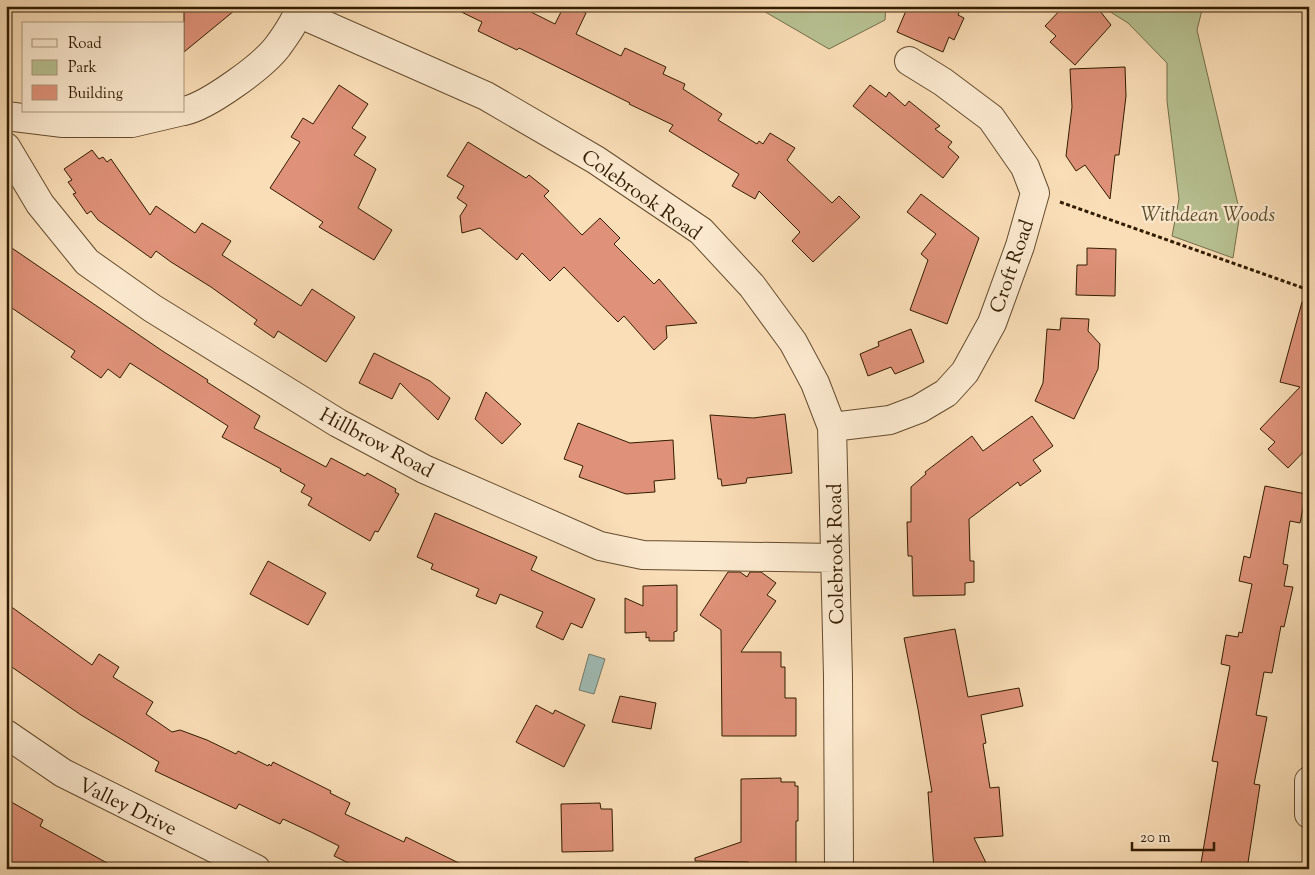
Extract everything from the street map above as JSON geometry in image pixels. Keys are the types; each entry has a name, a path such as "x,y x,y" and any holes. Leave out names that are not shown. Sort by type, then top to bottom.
{"street":[{"path":"185,110 195,108 242,80 277,48 299,10"},
{"name":"Colebrook Road","path":"299,10 486,96 596,160 700,231 752,286 793,342 815,383 832,427 838,676 839,869"},
{"name":"Croft Road","path":"832,427 890,420 919,409 946,393 965,372 992,323 1020,246 1036,193 1025,167 991,118 942,82 909,61"},
{"path":"6,116 63,123 132,123 179,112"},
{"name":"Hillbrow Road","path":"6,147 40,204 86,262 152,308 338,423 424,469 592,542 643,556 835,558"},
{"name":"Valley Drive","path":"6,734 63,773 256,869"},
{"path":"1309,781 1309,814"}],"path":[{"path":"1036,193 1309,290"}],"green space":[{"path":"755,6 886,6 885,20 829,49"},
{"name":"Withdean Woods","path":"1101,6 1203,6 1197,30 1240,213 1233,258 1172,236 1179,199 1167,101 1167,63 1128,23"}],"water":[{"path":"589,654 605,659 594,694 579,690"}],"building":[{"path":"184,6 240,6 185,51"},
{"path":"449,6 519,6 555,24 564,6 572,6 586,13 576,34 621,56 625,48 666,67 663,74 685,84 683,89 722,114 718,120 757,144 759,141 763,144 770,133 795,148 787,160 832,203 839,196 860,217 813,262 792,241 800,232 759,191 755,199 732,186 739,174 669,131 673,125 519,48 517,50 478,31 482,22"},
{"path":"908,6 962,6 958,15 964,18 954,40 949,37 943,52 897,32"},
{"path":"1064,6 1096,6 1111,25 1075,65 1050,42 1056,36 1045,26"},
{"path":"1125,67 1126,96 1119,155 1115,155 1110,199 1085,165 1076,171 1066,156 1072,107 1070,69"},
{"path":"339,85 368,104 352,128 366,137 354,155 376,169 358,208 392,230 374,260 319,227 323,222 270,188 300,142 291,137 303,118 313,124"},
{"path":"870,85 886,97 889,92 905,106 909,101 940,126 935,129 952,142 948,147 959,157 943,178 853,106"},
{"path":"468,142 526,178 529,175 549,191 544,196 582,235 600,218 620,238 614,244 654,284 659,279 697,323 666,326 667,338 654,350 624,316 618,322 564,267 550,281 522,253 517,260 480,228 462,233 460,216 467,205 457,198 464,186 447,176"},
{"path":"92,150 99,159 103,157 107,162 111,159 150,215 156,206 195,233 202,223 231,241 222,255 301,306 312,289 355,317 326,362 278,331 274,338 254,324 257,320 211,287 156,251 151,258 98,220 91,211 87,214 73,194 76,193 68,182 72,180 64,169"},
{"path":"921,194 979,238 947,324 910,310 928,260 921,254 936,234 907,212"},
{"path":"6,244 208,380 207,382 260,416 254,428 326,467 331,458 365,476 367,473 396,489 395,492 399,494 378,532 375,531 370,541 308,505 312,498 301,492 305,485 280,471 281,469 222,437 228,426 130,363 120,378 108,369 101,378 71,357 75,351 6,304"},
{"path":"1087,248 1116,249 1115,296 1076,295 1077,265 1087,265"},
{"path":"1302,302 1309,303 1309,446 1288,468 1268,449 1275,442 1260,429 1300,387 1280,382"},
{"path":"1061,318 1089,319 1088,331 1100,344 1098,369 1074,419 1035,401 1043,383 1047,329 1060,330"},
{"path":"911,329 924,362 895,374 891,367 868,376 860,354 879,346 878,342"},
{"path":"374,353 430,381 450,398 438,420 400,383 392,399 359,383"},
{"path":"486,392 521,424 502,444 475,419"},
{"path":"785,414 792,473 747,478 746,483 722,486 721,479 718,479 710,415 753,418"},
{"path":"1032,416 1053,446 1033,460 1041,471 1020,486 1018,482 969,519 970,561 974,561 974,582 965,583 965,595 913,596 912,556 908,556 907,522 911,522 911,487 926,474 925,472 972,436 983,451"},
{"path":"578,423 630,443 673,440 675,479 654,481 655,492 626,494 579,477 583,466 564,459"},
{"path":"1265,486 1306,494 1300,523 1290,521 1283,564 1288,565 1284,586 1293,587 1284,627 1281,626 1272,673 1264,672 1256,715 1267,717 1254,784 1260,785 1247,869 1200,869 1218,762 1212,761 1230,666 1221,664 1226,635 1238,637 1239,632 1242,633 1252,584 1239,581 1244,556 1250,558"},
{"path":"435,513 537,557 531,570 595,599 582,628 571,623 563,640 536,627 543,612 500,594 496,604 476,596 479,589 431,569 433,564 417,557"},
{"path":"268,561 326,593 308,625 250,594"},
{"path":"728,572 740,572 747,577 750,572 761,572 776,583 767,595 776,601 741,652 781,652 781,667 785,667 785,698 796,698 796,736 722,736 721,630 700,615"},
{"path":"677,585 677,631 674,632 674,641 649,641 649,637 646,638 646,632 625,633 625,598 643,606 643,586"},
{"path":"6,603 92,665 99,654 119,667 113,677 153,702 146,714 172,732 180,730 236,754 238,751 268,766 269,764 271,766 273,762 331,791 330,793 350,803 345,814 404,842 406,837 471,869 361,869 334,856 339,846 311,832 283,819 280,824 239,804 236,809 155,771 159,762 81,715 6,663"},
{"path":"955,629 968,697 1019,688 1023,706 981,715 986,743 983,744 990,788 999,787 1003,836 974,838 989,869 934,869 928,792 932,792 904,638"},
{"path":"620,696 656,703 651,729 612,722"},
{"path":"536,705 553,714 555,710 585,725 564,767 516,742"},
{"path":"781,778 781,782 795,782 795,786 798,786 796,864 787,864 787,869 748,869 748,862 695,861 695,858 741,842 741,779"},
{"path":"6,799 43,820 40,826 118,869 6,869"},
{"path":"600,803 601,809 612,809 613,851 562,852 561,804"}]}
